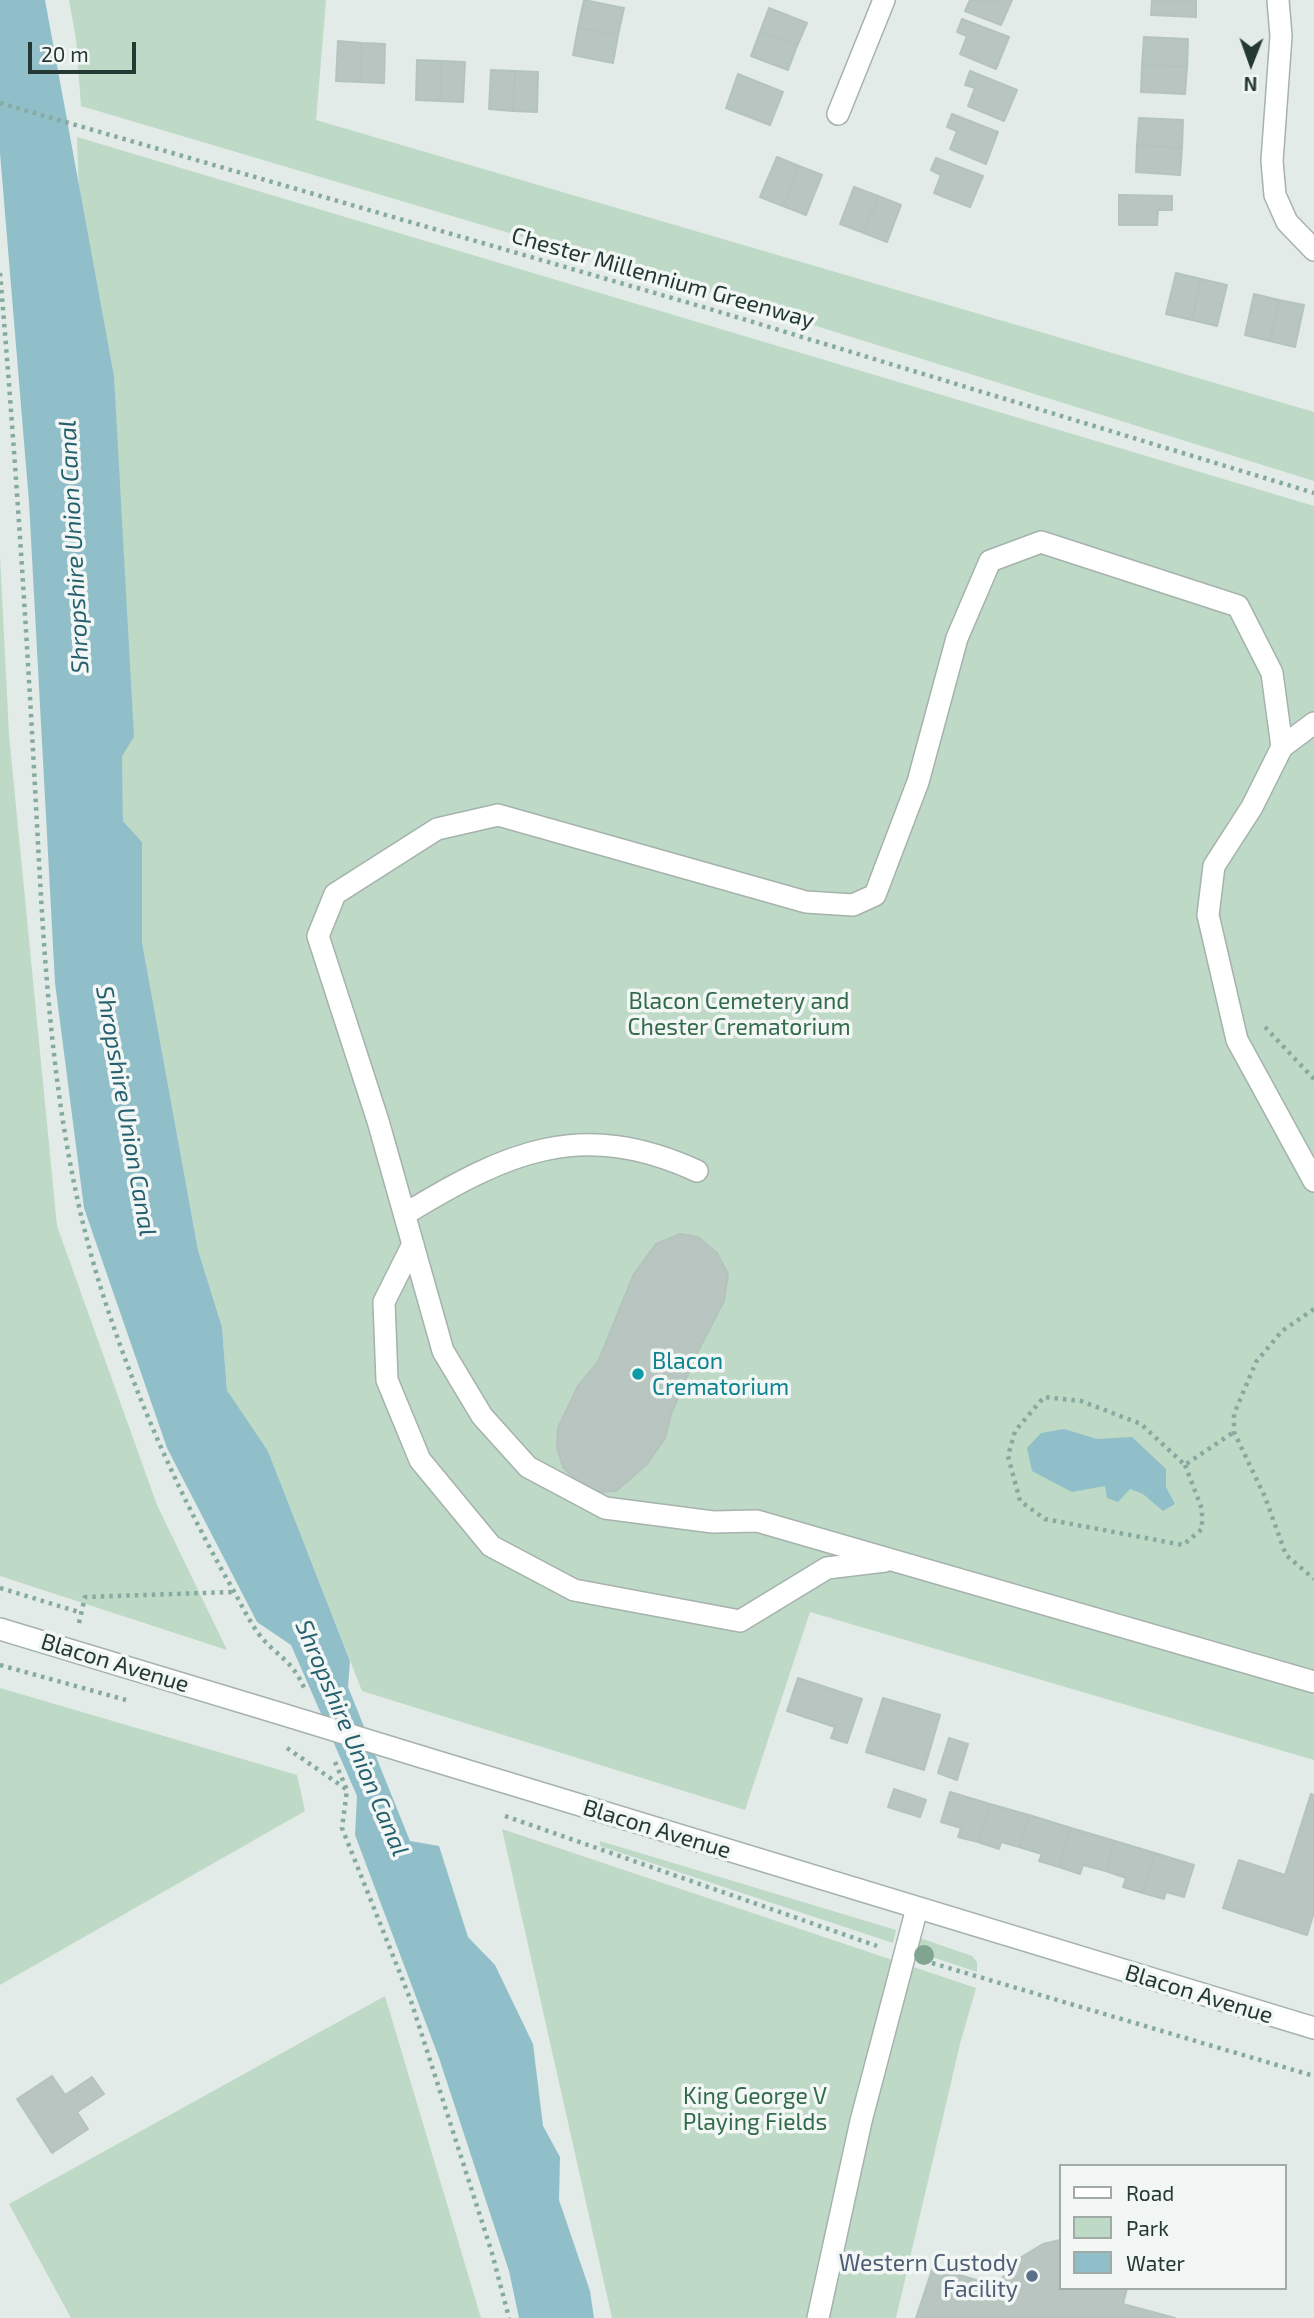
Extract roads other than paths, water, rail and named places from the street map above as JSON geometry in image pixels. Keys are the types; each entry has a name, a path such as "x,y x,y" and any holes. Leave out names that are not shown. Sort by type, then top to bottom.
{"street":[{"path":"838,114 884,0"},
{"path":"1278,0 1281,36 1272,161 1275,195 1286,222 1314,250"},
{"path":"1282,747 1272,673 1238,606 1041,542 989,561 957,638 918,782 875,895 853,905 806,902 498,815 437,830 335,894 318,936 405,1214 443,1351 482,1416 528,1467 605,1508 713,1522 757,1521 1314,1682"},
{"path":"1314,723 1282,747 1252,807 1214,866 1208,915 1237,1040 1314,1181"},
{"path":"405,1214 466,1177 553,1145 591,1143 660,1154 697,1171"},
{"path":"413,1244 384,1302 387,1380 420,1460 491,1546 574,1590 740,1621 827,1568 894,1560"},
{"name":"Blacon Avenue","path":"0,1629 1314,2028"},
{"path":"818,2318 902,1954 917,1908"}],"water":[{"name":"Shropshire Union Canal","path":"0,0 45,0 114,376 134,737 122,756 123,821 142,842 142,942 198,1250 222,1327 227,1390 268,1451 350,1661 348,1687 410,1841 439,1846 468,1937 495,1965 533,2044 543,2126 560,2157 559,2200 590,2291 594,2318 519,2318 509,2271 439,2058 355,1835 357,1796 291,1645 257,1622 167,1448 84,1208 55,983 29,502 0,153"},
{"path":"1064,1429 1097,1439 1132,1437 1166,1469 1166,1487 1175,1504 1163,1511 1143,1494 1130,1489 1118,1502 1107,1498 1105,1486 1072,1492 1032,1471 1027,1448 1041,1433"}],"place":[{"name":"Blacon Crematorium","path":"638,1374"},
{"name":"Western Custody Facility","path":"1032,2276"}],"park label":[{"name":"Blacon Cemetery and Chester Crematorium","path":"739,1014"},
{"name":"King George V Playing Fields","path":"755,2109"}]}
